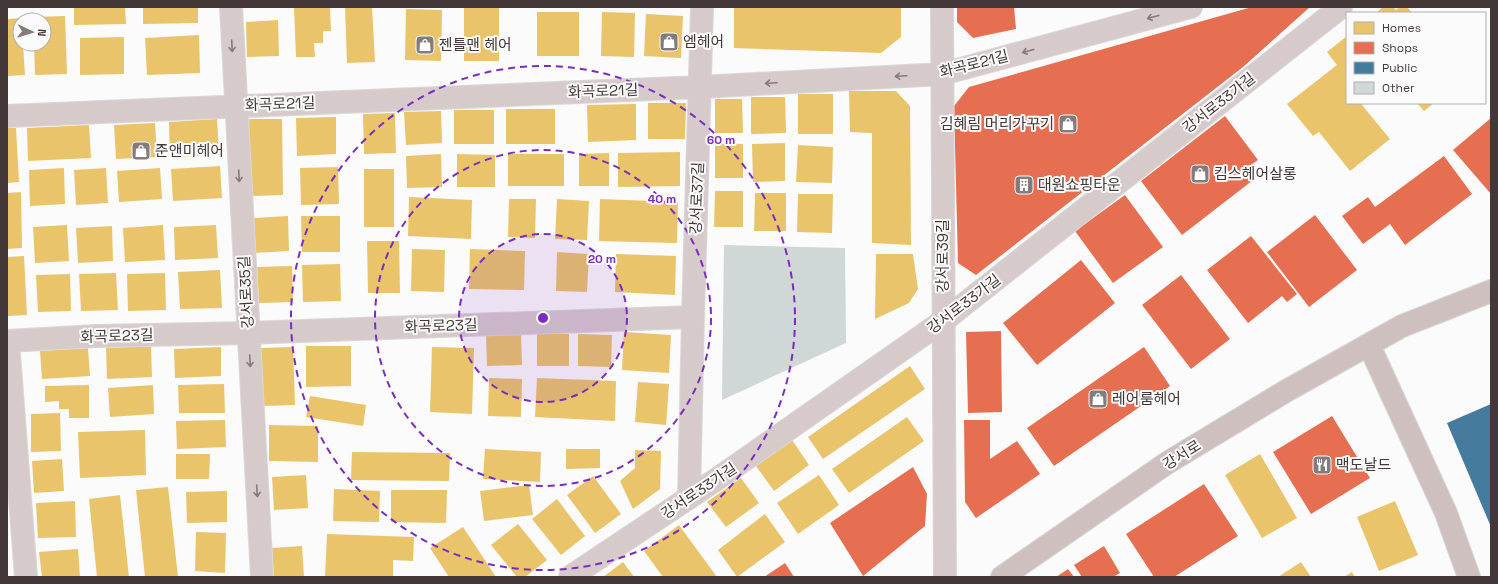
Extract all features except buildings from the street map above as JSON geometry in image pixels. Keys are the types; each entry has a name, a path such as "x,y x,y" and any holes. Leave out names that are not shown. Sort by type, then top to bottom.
{"main road":[{"name":"강서로","path":"1002,577 1167,463 1286,391 1402,326 1491,291"},
{"path":"1369,345 1446,513 1469,577"}],"street":[{"name":"강서로35길","path":"231,7 235,106 262,577"},
{"name":"강서로37길","path":"693,317 701,87 702,7"},
{"name":"강서로39길","path":"942,7 943,321 946,577"},
{"name":"화곡로21길","path":"7,116 701,87 942,74 1191,7"},
{"name":"강서로33가길","path":"570,577 689,498 943,321 1341,7"},
{"name":"화곡로23길","path":"7,341 96,336 248,333 693,317"},
{"path":"689,498 693,317"},
{"path":"7,341 26,577"}],"place":[{"name":"엠헤어","path":"669,42"},
{"name":"젠틀맨 헤어","path":"425,45"},
{"name":"김혜림 머리가꾸기","path":"1068,124"},
{"name":"준앤미헤어","path":"141,151"},
{"name":"킴스헤어살롱","path":"1200,174"},
{"name":"대원쇼핑타운","path":"1024,185"},
{"name":"레어룸헤어","path":"1098,399"},
{"name":"맥도날드","path":"1322,465"}]}
